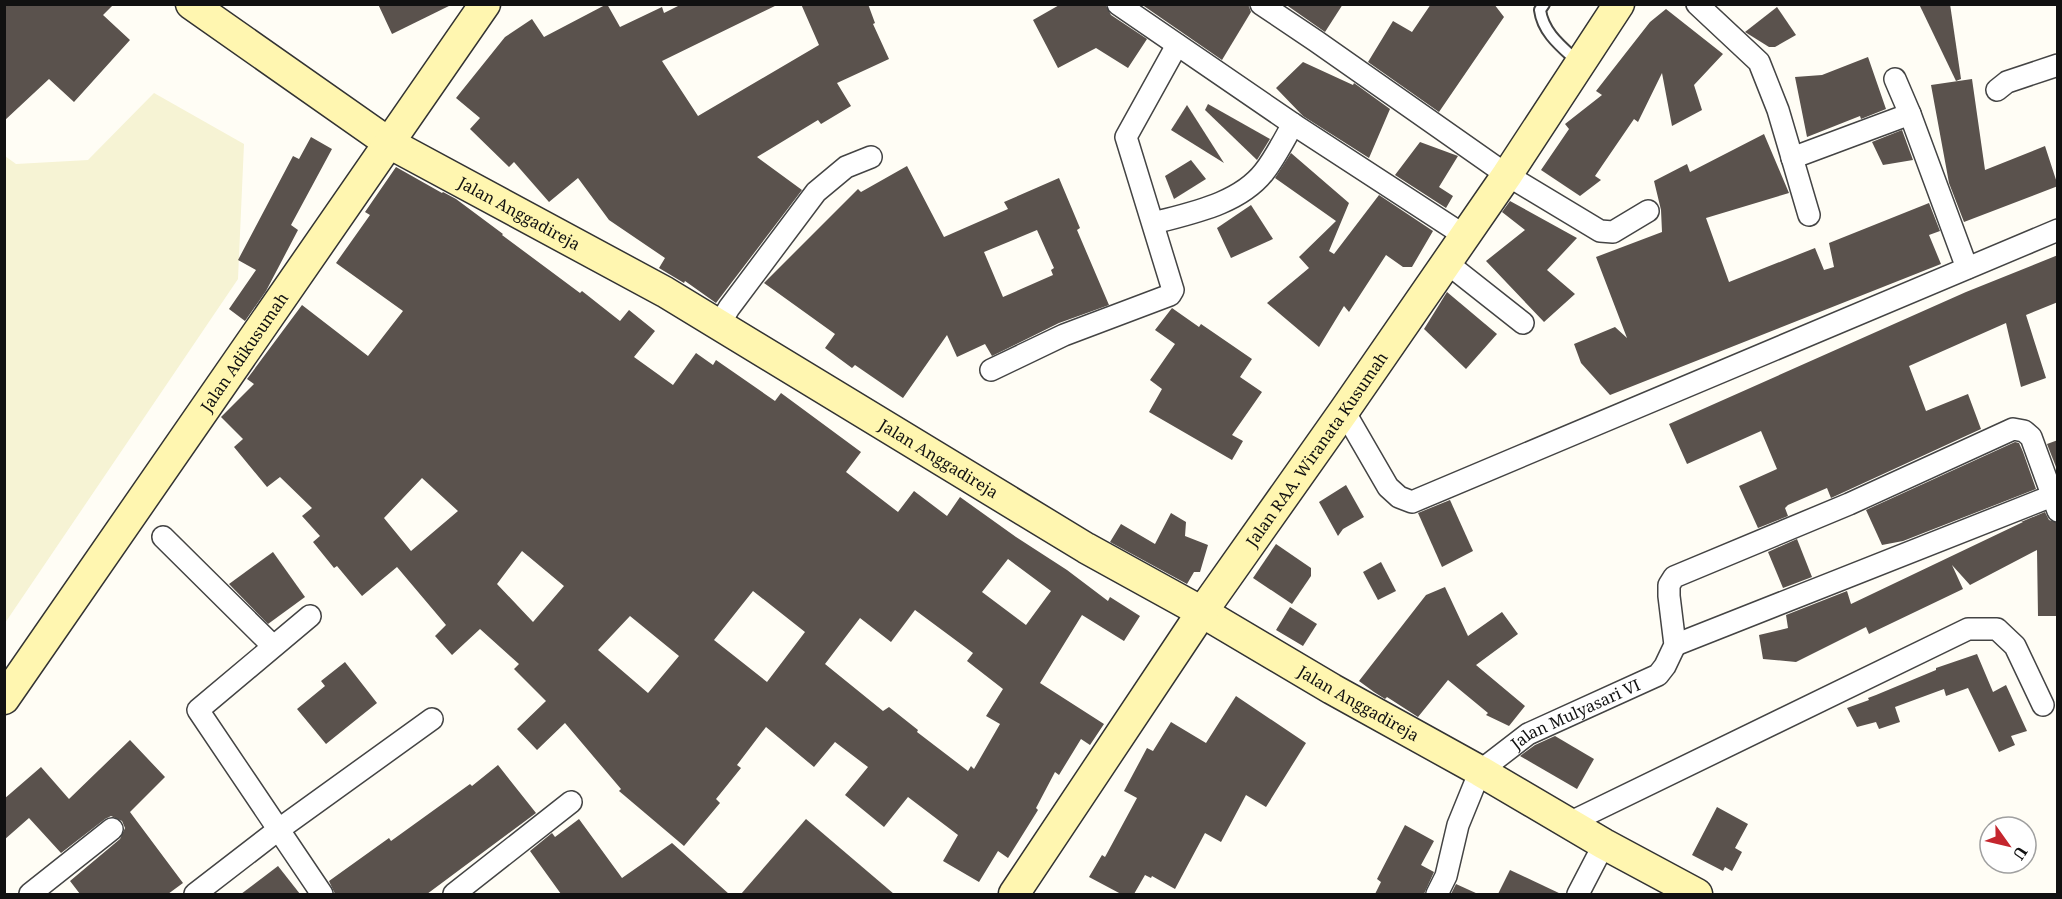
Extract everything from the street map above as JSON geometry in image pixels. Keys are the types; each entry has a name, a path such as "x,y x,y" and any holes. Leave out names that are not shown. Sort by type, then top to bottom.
{"main road":[{"name":"Jalan Anggadireja","path":"191,4 389,143 664,292 1086,548 1202,612 1604,844 1697,894"},
{"name":"Jalan Adikusumah","path":"4,699 484,4"},
{"name":"Jalan RAA. Wiranata Kusumah","path":"1014,894 1202,612 1507,176 1619,4"}],"street":[{"path":"1118,4 1293,124 1465,236"},
{"path":"1261,4 1316,40 1507,176 1606,232 1613,232 1648,211"},
{"path":"1697,4 1759,62 1778,110 1809,216"},
{"path":"991,370 1064,335 1170,295 1173,290 1126,137 1177,45"},
{"path":"1997,90 2007,82 2058,65"},
{"path":"1895,79 1967,268"},
{"path":"1792,158 1910,114"},
{"path":"1154,223 1202,209 1241,193 1264,172 1293,124"},
{"path":"719,325 729,308 816,192 846,167 871,157"},
{"path":"1344,411 1388,487 1399,497 1412,502 2058,230"},
{"path":"1447,263 1523,323"},
{"path":"2013,429 2024,431 2031,437 2055,503 1671,652 1669,585 1674,577 1849,504 2013,429"},
{"path":"163,537 273,646"},
{"path":"310,616 198,710 322,894"},
{"path":"1569,823 1606,803 1968,629 1997,629 2015,646 2043,705"},
{"name":"Jalan Mulyasari VI","path":"1480,771 1528,734 1658,675 1671,652"},
{"path":"195,894 278,830 432,719"},
{"path":"1437,894 1446,876 1458,825 1480,771"},
{"path":"454,894 572,802"},
{"path":"30,894 112,829"},
{"path":"1578,894 1604,844"}],"lane":[{"path":"1544,4 1540,10 1541,21 1552,37 1581,64"}],"shaded area":[{"path":"154,93 244,144 238,279 5,623 5,156 16,164 88,160"}],"building":[{"path":"4,4 114,4 103,15 130,40 74,102 49,79 4,121"},
{"path":"378,4 453,4 392,34"},
{"path":"607,4 620,27 662,7 664,13 682,4 779,4 662,61 698,116 819,45 801,4 868,4 875,23 873,24 889,59 837,83 851,106 821,124 818,120 757,157 802,190 716,303 685,281 684,283 659,268 665,258 609,220 578,178 549,202 514,162 509,167 470,129 480,118 456,98 505,37 532,19 544,37"},
{"path":"1061,4 1105,4 1111,15 1147,39 1128,68 1096,48 1058,68 1033,20"},
{"path":"1141,4 1248,4 1251,12 1222,60"},
{"path":"1285,4 1343,4 1325,32"},
{"path":"1431,4 1494,4 1504,17 1439,112 1368,62 1393,21 1412,32"},
{"path":"1919,4 1950,4 1961,79 1956,81"},
{"path":"1777,7 1796,35 1775,47 1769,47 1745,32"},
{"path":"1666,9 1723,54 1694,85 1702,110 1672,126 1662,73 1638,122 1634,119 1595,176 1601,180 1580,196 1541,170 1569,129 1565,124 1602,95 1596,91 1650,22"},
{"path":"1868,57 1886,109 1861,119 1860,116 1807,137 1795,77 1822,75"},
{"path":"1303,62 1353,85 1354,83 1390,109 1369,158 1303,116 1276,88"},
{"path":"1972,79 1985,170 2045,146 2058,186 1964,222 1949,183 1931,85"},
{"path":"1208,104 1270,139 1257,160 1205,110"},
{"path":"1187,105 1224,163 1171,130"},
{"path":"1902,130 1913,160 1883,165 1872,142"},
{"path":"1764,134 1789,193 1706,218 1729,282 1815,248 1824,270 1834,267 1829,243 1929,203 1940,231 1929,235 1941,264 1610,395 1581,363 1574,344 1615,327 1627,338 1596,257 1662,232 1661,210 1654,181 1687,164 1690,172"},
{"path":"311,137 332,149 291,225 298,230 266,291 245,321 229,309 256,270 238,260 293,156 299,159"},
{"path":"1420,142 1458,156 1439,187 1453,196 1446,208 1395,175"},
{"path":"1291,153 1349,203 1329,251 1334,254 1379,195 1433,231 1412,267 1403,267 1386,255 1349,312 1344,306 1319,347 1267,303 1309,268 1299,257 1336,221 1275,178"},
{"path":"1191,160 1206,179 1174,199 1165,176"},
{"path":"907,166 944,237 1008,209 1004,202 1059,178 1080,228 1077,230 1109,305 1059,323 992,356 985,344 957,357 947,335 903,398 855,365 852,368 825,348 835,334 764,283 858,189 861,192","holes":["1037,230 1054,268 1051,270 1053,275 1003,297 984,252"]},
{"path":"396,167 456,199 620,321 629,310 655,331 634,357 673,385 696,353 713,365 716,360 775,401 781,393 861,452 846,472 898,512 914,491 947,516 960,497 1108,601 1110,597 1140,616 1124,641 1082,615 1040,683 1104,724 1090,745 1081,739 1059,775 1055,772 1036,808 1038,810 1008,858 998,851 979,882 943,861 958,835 908,797 884,827 845,795 868,767 835,742 814,767 766,727 737,765 741,768 716,799 720,803 684,846 619,791 621,789 565,723 537,750 517,729 546,701 514,669 519,664 480,629 452,655 435,636 446,625 397,567 362,596 337,566 334,568 313,542 320,536 302,516 312,508 280,477 267,487 234,447 243,439 221,417 254,384 247,379 302,305 368,356 403,311 336,263 370,215 365,212","holes":["422,478 458,511 411,551 384,518","522,551 564,586 533,622 497,584","1008,559 1051,591 1026,625 982,592","753,591 805,632 767,682 714,640","915,610 973,653 967,661 1003,689 986,716 1000,724 974,769 971,766 968,771 889,707 883,711 825,664 860,618 891,642","630,616 679,656 648,693 598,650"]},
{"path":"1510,201 1577,238 1547,270 1575,294 1544,322 1486,261 1525,230 1502,212"},
{"path":"1251,205 1273,239 1231,258 1217,228"},
{"path":"2058,255 2058,302 2026,315 2046,378 2021,387 2006,323 1909,366 1926,411 1968,394 1981,429 1831,498 1827,488 1788,505 1785,508 1788,516 1758,528 1739,486 1777,469 1761,431 1687,464 1669,424 1966,292"},
{"path":"1447,292 1497,334 1466,369 1424,329"},
{"path":"1172,308 1199,327 1201,324 1252,359 1240,377 1262,392 1232,435 1243,441 1232,460 1149,412 1162,389 1150,380 1175,344 1155,330"},
{"path":"2058,440 2058,472 2047,444"},
{"path":"2015,442 2019,443 2036,489 1903,541 1882,545 1866,510"},
{"path":"1346,485 1364,517 1343,529 1338,536 1319,502"},
{"path":"1450,500 1473,551 1442,567 1418,513"},
{"path":"2045,512 2049,520 2058,523 2058,616 2038,616 2037,550 1970,585 1952,565 1963,589 1869,634 1866,627 1796,662 1763,659 1759,635 1788,628 1786,615 1847,591 1851,604"},
{"path":"1171,513 1186,522 1185,536 1208,545 1200,572 1194,572 1187,584 1110,542 1121,524 1155,544"},
{"path":"1797,539 1812,577 1783,588 1768,552"},
{"path":"1276,544 1311,568 1311,576 1292,604 1253,578"},
{"path":"273,552 305,597 268,624 229,584"},
{"path":"1381,562 1396,591 1378,600 1363,572"},
{"path":"1445,587 1468,636 1502,612 1518,634 1476,665 1525,706 1509,726 1486,715 1488,713 1448,680 1418,717 1387,697 1385,699 1359,681 1426,595"},
{"path":"1290,607 1317,624 1303,646 1276,630"},
{"path":"1977,654 1993,692 2006,685 2027,731 2011,736 2015,745 1999,752 1968,688 1946,696 1944,689 1895,707 1900,722 1879,729 1876,722 1857,727 1847,708 1936,670 1936,668"},
{"path":"345,662 377,703 326,744 297,709 325,686 321,681"},
{"path":"1236,696 1306,743 1266,807 1246,795 1221,842 1205,833 1175,889 1152,876 1151,878 1145,875 1134,894 1121,894 1089,877 1102,855 1105,857 1137,798 1124,791 1147,748 1153,751 1171,722 1206,743"},
{"path":"1555,736 1594,759 1577,789 1520,756 1535,745"},
{"path":"130,740 165,777 130,812 183,883 168,894 80,894 70,881 120,839 125,828 122,821 111,816 105,819 61,853 29,818 4,840 4,799 41,767 69,799"},
{"path":"498,765 536,813 427,894 335,894 329,881 389,838 391,841 470,784 472,786"},
{"path":"1717,807 1748,824 1735,848 1742,852 1732,871 1725,867 1723,871 1692,855"},
{"path":"579,819 622,878 672,843 729,894 561,894 530,851 552,833 555,837"},
{"path":"806,819 894,894 741,894"},
{"path":"1405,825 1434,841 1421,865 1434,872 1424,894 1375,894 1381,882 1377,879"},
{"path":"278,866 300,894 241,894"},
{"path":"1510,870 1561,894 1498,894"},
{"path":"1456,884 1478,894 1451,894"}]}
